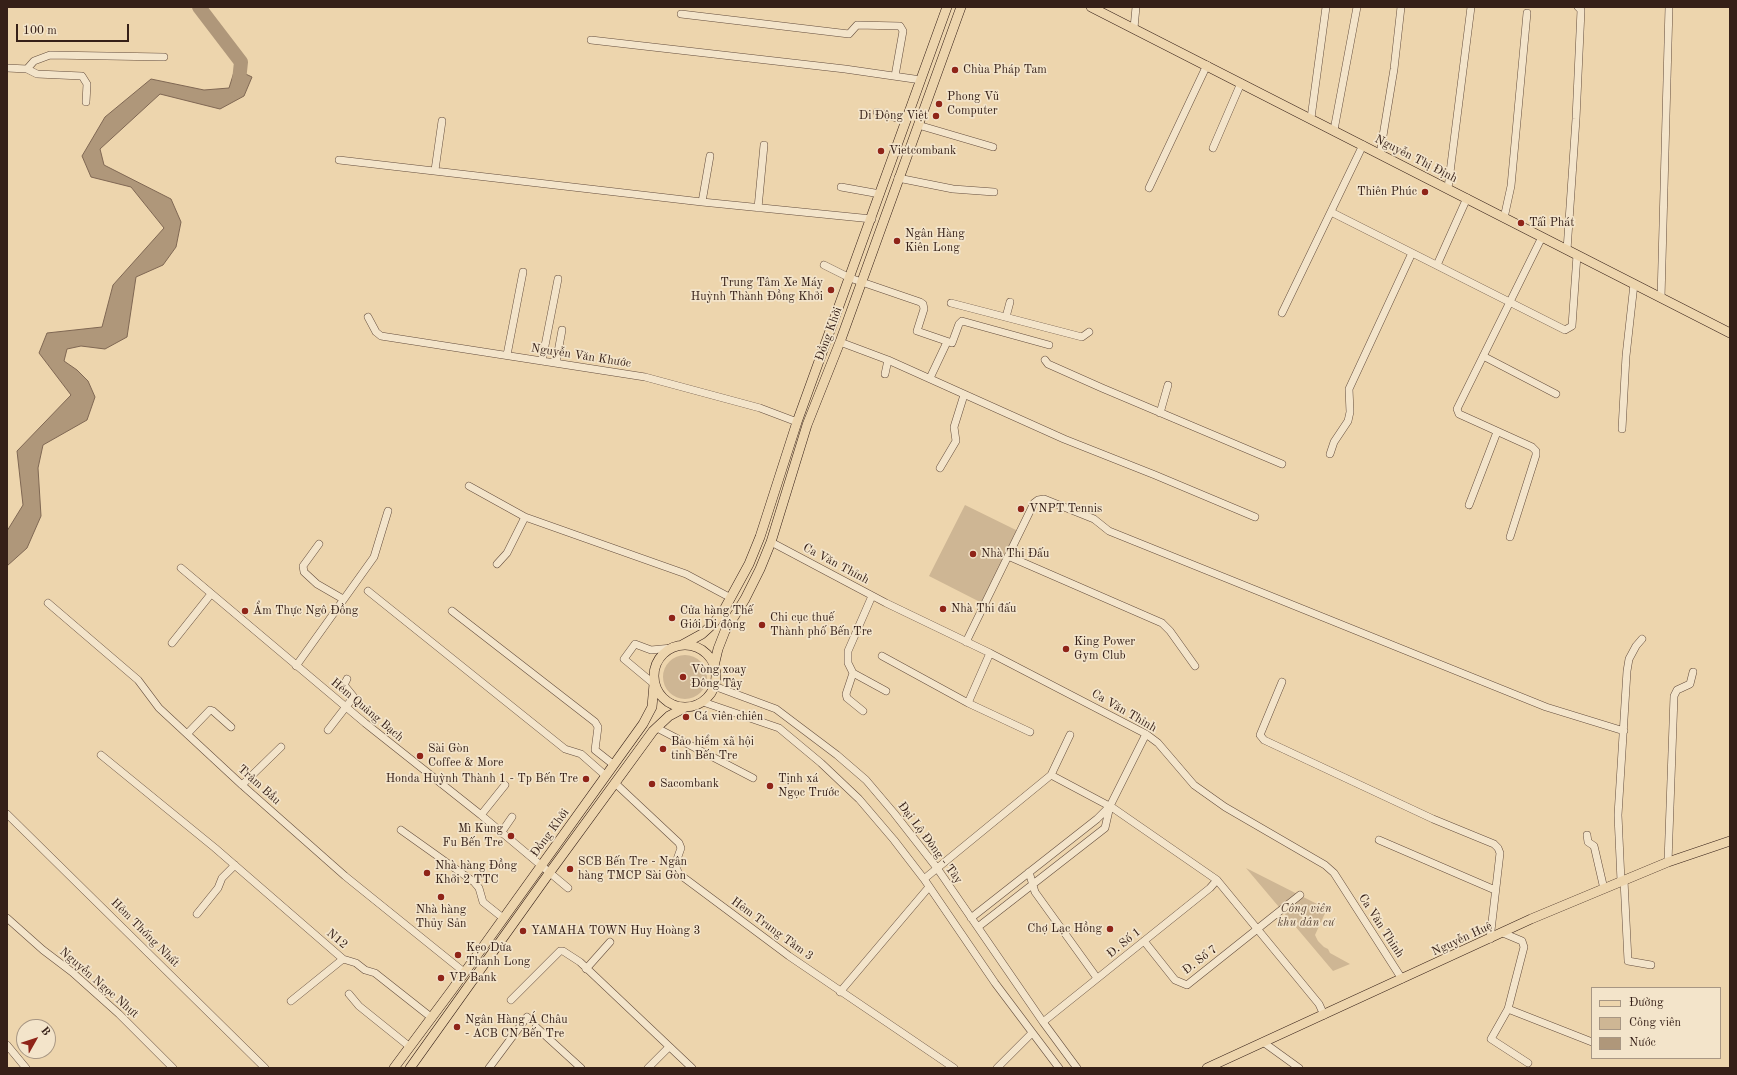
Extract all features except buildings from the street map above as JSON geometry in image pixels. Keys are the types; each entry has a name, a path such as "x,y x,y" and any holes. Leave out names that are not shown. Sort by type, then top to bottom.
{"main road":[{"name":"Đồng Khởi","path":"682,646 702,634 713,624 731,598 749,564 760,537 797,422 872,219 947,7"},
{"name":"Đồng Khởi","path":"714,666 718,648 725,631 748,593 771,542 807,425 840,342 961,7"},
{"name":"Nguyễn Thị Định","path":"1091,7 1730,333"},
{"path":"692,646 702,651 714,666 716,676 710,695 703,702 694,706 684,708 675,706 666,701 654,684 654,673 657,663 663,654 672,648 692,646"},
{"name":"Đồng Khởi","path":"394,1068 432,1018 643,724 652,707 654,684"},
{"name":"Đồng Khởi","path":"410,1068 615,783 657,728 669,716 684,708"},
{"name":"Nguyễn Huệ","path":"1207,1068 1503,933 1622,881 1668,862 1730,841"},
{"path":"432,1018 442,1025"}],"street":[{"path":"1134,28 1136,7"},
{"path":"1311,118 1326,7"},
{"path":"1334,130 1357,7"},
{"path":"1380,154 1394,69 1401,7"},
{"path":"1448,188 1471,7"},
{"path":"1567,250 1576,119 1581,10 1578,7"},
{"path":"1661,298 1669,7"},
{"path":"1504,218 1511,186 1527,13"},
{"path":"681,14 849,34 857,25 900,26 903,28 903,31 895,76"},
{"path":"591,40 921,80"},
{"path":"27,69 34,61 50,55 164,57"},
{"path":"1149,188 1207,65"},
{"path":"7,68 27,69 37,74 82,76 87,84 86,102"},
{"path":"1213,148 1241,83"},
{"path":"877,112 906,121"},
{"path":"435,170 442,121"},
{"path":"918,125 993,146"},
{"path":"758,208 764,145"},
{"path":"1282,313 1363,145"},
{"path":"702,202 710,156"},
{"path":"339,160 702,202 872,219"},
{"path":"898,178 953,188 994,192"},
{"path":"841,187 880,194"},
{"path":"1437,265 1467,198"},
{"path":"1331,212 1565,330 1572,326 1577,255"},
{"path":"1510,537 1536,455 1532,447 1497,432 1457,412 1542,237"},
{"path":"1330,454 1334,442 1348,421 1350,412 1349,389 1412,253"},
{"path":"824,265 850,278 920,302 923,304 924,309 917,331 947,342 952,343 959,324 962,321 1049,345"},
{"path":"507,355 523,272"},
{"path":"542,361 558,278"},
{"path":"1622,429 1626,356 1634,284"},
{"path":"1006,317 1010,302"},
{"path":"951,304 1082,337 1089,332"},
{"name":"Nguyễn Văn Khước","path":"368,317 376,332 381,336 645,377 760,408 797,422"},
{"path":"556,363 562,330"},
{"path":"840,342 930,378 1038,428 1255,517"},
{"path":"930,378 947,342"},
{"path":"1484,356 1556,394"},
{"path":"885,374 888,360"},
{"path":"1045,360 1048,364 1282,464"},
{"path":"1160,413 1168,385"},
{"path":"940,468 956,441 954,427 964,395"},
{"path":"1469,505 1497,432"},
{"path":"469,486 525,517 686,574 731,598"},
{"path":"966,642 1034,503 1038,500 1044,499 1094,519 1111,532 1546,707 1624,730"},
{"path":"296,666 374,556 388,512"},
{"path":"497,564 506,553 525,517"},
{"name":"Ca Văn Thỉnh","path":"771,542 872,596 966,642 990,652 1146,734 1158,743 1194,785 1225,807 1314,858 1334,874 1402,979"},
{"path":"319,544 303,566 304,572 317,584 343,599"},
{"path":"1008,556 1162,624 1170,631 1195,666"},
{"name":"Hẻm Quảng Bạch","path":"181,568 296,666 481,815 568,888"},
{"path":"368,591 565,749 581,754 606,776"},
{"path":"172,643 211,594"},
{"path":"872,596 848,651 848,663 853,672 886,691"},
{"name":"Trâm Bầu","path":"48,604 138,680 159,708 188,733 242,785 345,876 464,972"},
{"path":"452,611 595,722 598,727 595,750 614,764"},
{"path":"1642,639 1636,646 1629,659 1627,671 1618,815 1628,961 1651,965"},
{"path":"654,684 624,659 636,644 651,650 672,648"},
{"path":"968,703 990,652"},
{"path":"882,656 968,703 1030,732"},
{"path":"853,672 846,694 847,698 863,711"},
{"path":"1668,862 1674,696 1677,690 1690,684 1693,672"},
{"path":"328,730 347,708 352,696 344,685 346,679"},
{"path":"1282,682 1260,735 1261,738 1426,815 1494,844 1498,848 1500,853 1490,939"},
{"name":"Đại Lộ Đông - Tây","path":"714,686 776,709 837,755 870,786 894,813 937,868 1043,1022 1077,1068"},
{"path":"703,702 779,728 821,763 859,799 894,840 924,879 1032,1033 1059,1068"},
{"path":"188,733 210,710 231,727"},
{"path":"657,728 753,778"},
{"path":"978,927 1105,828 1110,806 1146,734"},
{"path":"924,879 1050,774 1070,735"},
{"path":"242,785 281,747"},
{"name":"N12","path":"101,756 235,865 343,959 356,963 365,970 375,973 432,1018"},
{"path":"1050,774 1110,806 1217,880 1319,1004 1324,1015"},
{"name":"Hẻm Trung Tâm 3","path":"615,783 679,843 681,848 675,865 679,874 840,992 954,1068"},
{"path":"481,815 505,785"},
{"path":"971,918 1097,819 1110,806"},
{"name":"Hẻm Thống Nhất","path":"7,814 265,1068"},
{"path":"501,833 512,817"},
{"path":"401,830 474,882 479,888 483,902 503,918"},
{"path":"1587,835 1588,842 1594,846 1596,850 1604,889"},
{"path":"1380,840 1495,890"},
{"path":"197,914 218,888 222,878 235,865"},
{"path":"1029,872 1032,885 1097,978"},
{"name":"Đ. Số 1","path":"1043,1022 1210,888 1217,880"},
{"path":"840,992 929,887"},
{"path":"1258,929 1300,895"},
{"name":"Nguyễn Ngọc Nhựt","path":"7,918 43,950 72,972 119,1014 173,1068"},
{"name":"Đ. Số 7","path":"1144,941 1175,980 1187,985 1258,929"},
{"path":"1503,933 1522,941 1524,947 1508,1009 1491,1039 1528,1063"},
{"path":"586,969 610,942"},
{"path":"511,1000 560,951 568,953 692,1068"},
{"path":"291,1002 343,959"},
{"path":"349,994 359,1006 410,1048"},
{"path":"1508,1009 1591,1042"},
{"path":"488,1068 527,1017"},
{"path":"536,1027 581,1068"},
{"path":"997,1068 1032,1033"},
{"path":"1263,1042 1299,1068"},
{"path":"7,1045 26,1068"},
{"path":"648,1068 669,1046"}],"green space":[{"name":"Nhà Thi Đấu","path":"965,505 1018,531 982,603 929,576"},
{"path":"681,655 689,655 701,661 707,673 707,681 701,693 689,699 681,699 669,693 663,681 663,673 669,661"},
{"name":"Công viên khu dân cư","path":"1246,868 1327,909 1315,935 1318,941 1328,949 1330,953 1350,964 1333,971"}],"water":[{"path":"235,69 252,77 244,96 220,109 160,94 100,149 104,165 171,199 181,222 176,247 163,265 136,277 127,337 105,349 81,346 67,349 64,361 77,370 88,381 95,397 87,420 43,445 38,468 41,516 27,548 7,566 7,531 23,505 17,451 71,395 39,353 47,333 102,327 113,285 164,228 131,187 91,177 82,156 105,117 151,79 204,90 229,88"}],"waterway":[{"path":"199,7 241,62 238,90"}],"place":[{"name":"Chùa Pháp Tam","path":"955,70"},
{"name":"Phong Vũ Computer","path":"939,104"},
{"name":"Di Động Việt","path":"936,116"},
{"name":"Vietcombank","path":"881,151"},
{"name":"Thiên Phúc","path":"1425,192"},
{"name":"Tấi Phát","path":"1521,223"},
{"name":"Ngân Hàng Kiên Long","path":"897,241"},
{"name":"Trung Tâm Xe Máy Huỳnh Thành Đồng Khởi","path":"831,290"},
{"name":"VNPT Tennis","path":"1021,509"},
{"name":"Nhà Thi Đấu","path":"973,554"},
{"name":"Nhà Thi đấu","path":"943,609"},
{"name":"Ẩm Thực Ngô Đồng","path":"245,611"},
{"name":"Cửa hàng Thế Giới Di động","path":"672,618"},
{"name":"Chi cục thuế Thành phố Bến Tre","path":"762,625"},
{"name":"King Power Gym Club","path":"1066,649"},
{"name":"Vòng xoay Đông Tây","path":"683,677"},
{"name":"Cá viên chiên","path":"686,717"},
{"name":"Bảo hiểm xã hội tỉnh Bến Tre","path":"663,749"},
{"name":"Sài Gòn Coffee & More","path":"420,756"},
{"name":"Honda Huỳnh Thành 1 - Tp Bến Tre","path":"586,779"},
{"name":"Sacombank","path":"652,784"},
{"name":"Tịnh xá Ngọc Trước","path":"770,786"},
{"name":"Mì Kung Fu Bến Tre","path":"511,836"},
{"name":"SCB Bến Tre - Ngân hàng TMCP Sài Gòn","path":"570,869"},
{"name":"Nhà hàng Đồng Khởi 2 TTC","path":"427,873"},
{"name":"Nhà hàng Thủy Sản","path":"441,897"},
{"name":"Chợ Lạc Hồng","path":"1110,929"},
{"name":"YAMAHA TOWN Huy Hoàng 3","path":"523,931"},
{"name":"Kẹo Dừa Thanh Long","path":"458,955"},
{"name":"VP Bank","path":"441,978"},
{"name":"Ngân Hàng Á Châu - ACB CN Bến Tre","path":"457,1027"}]}
